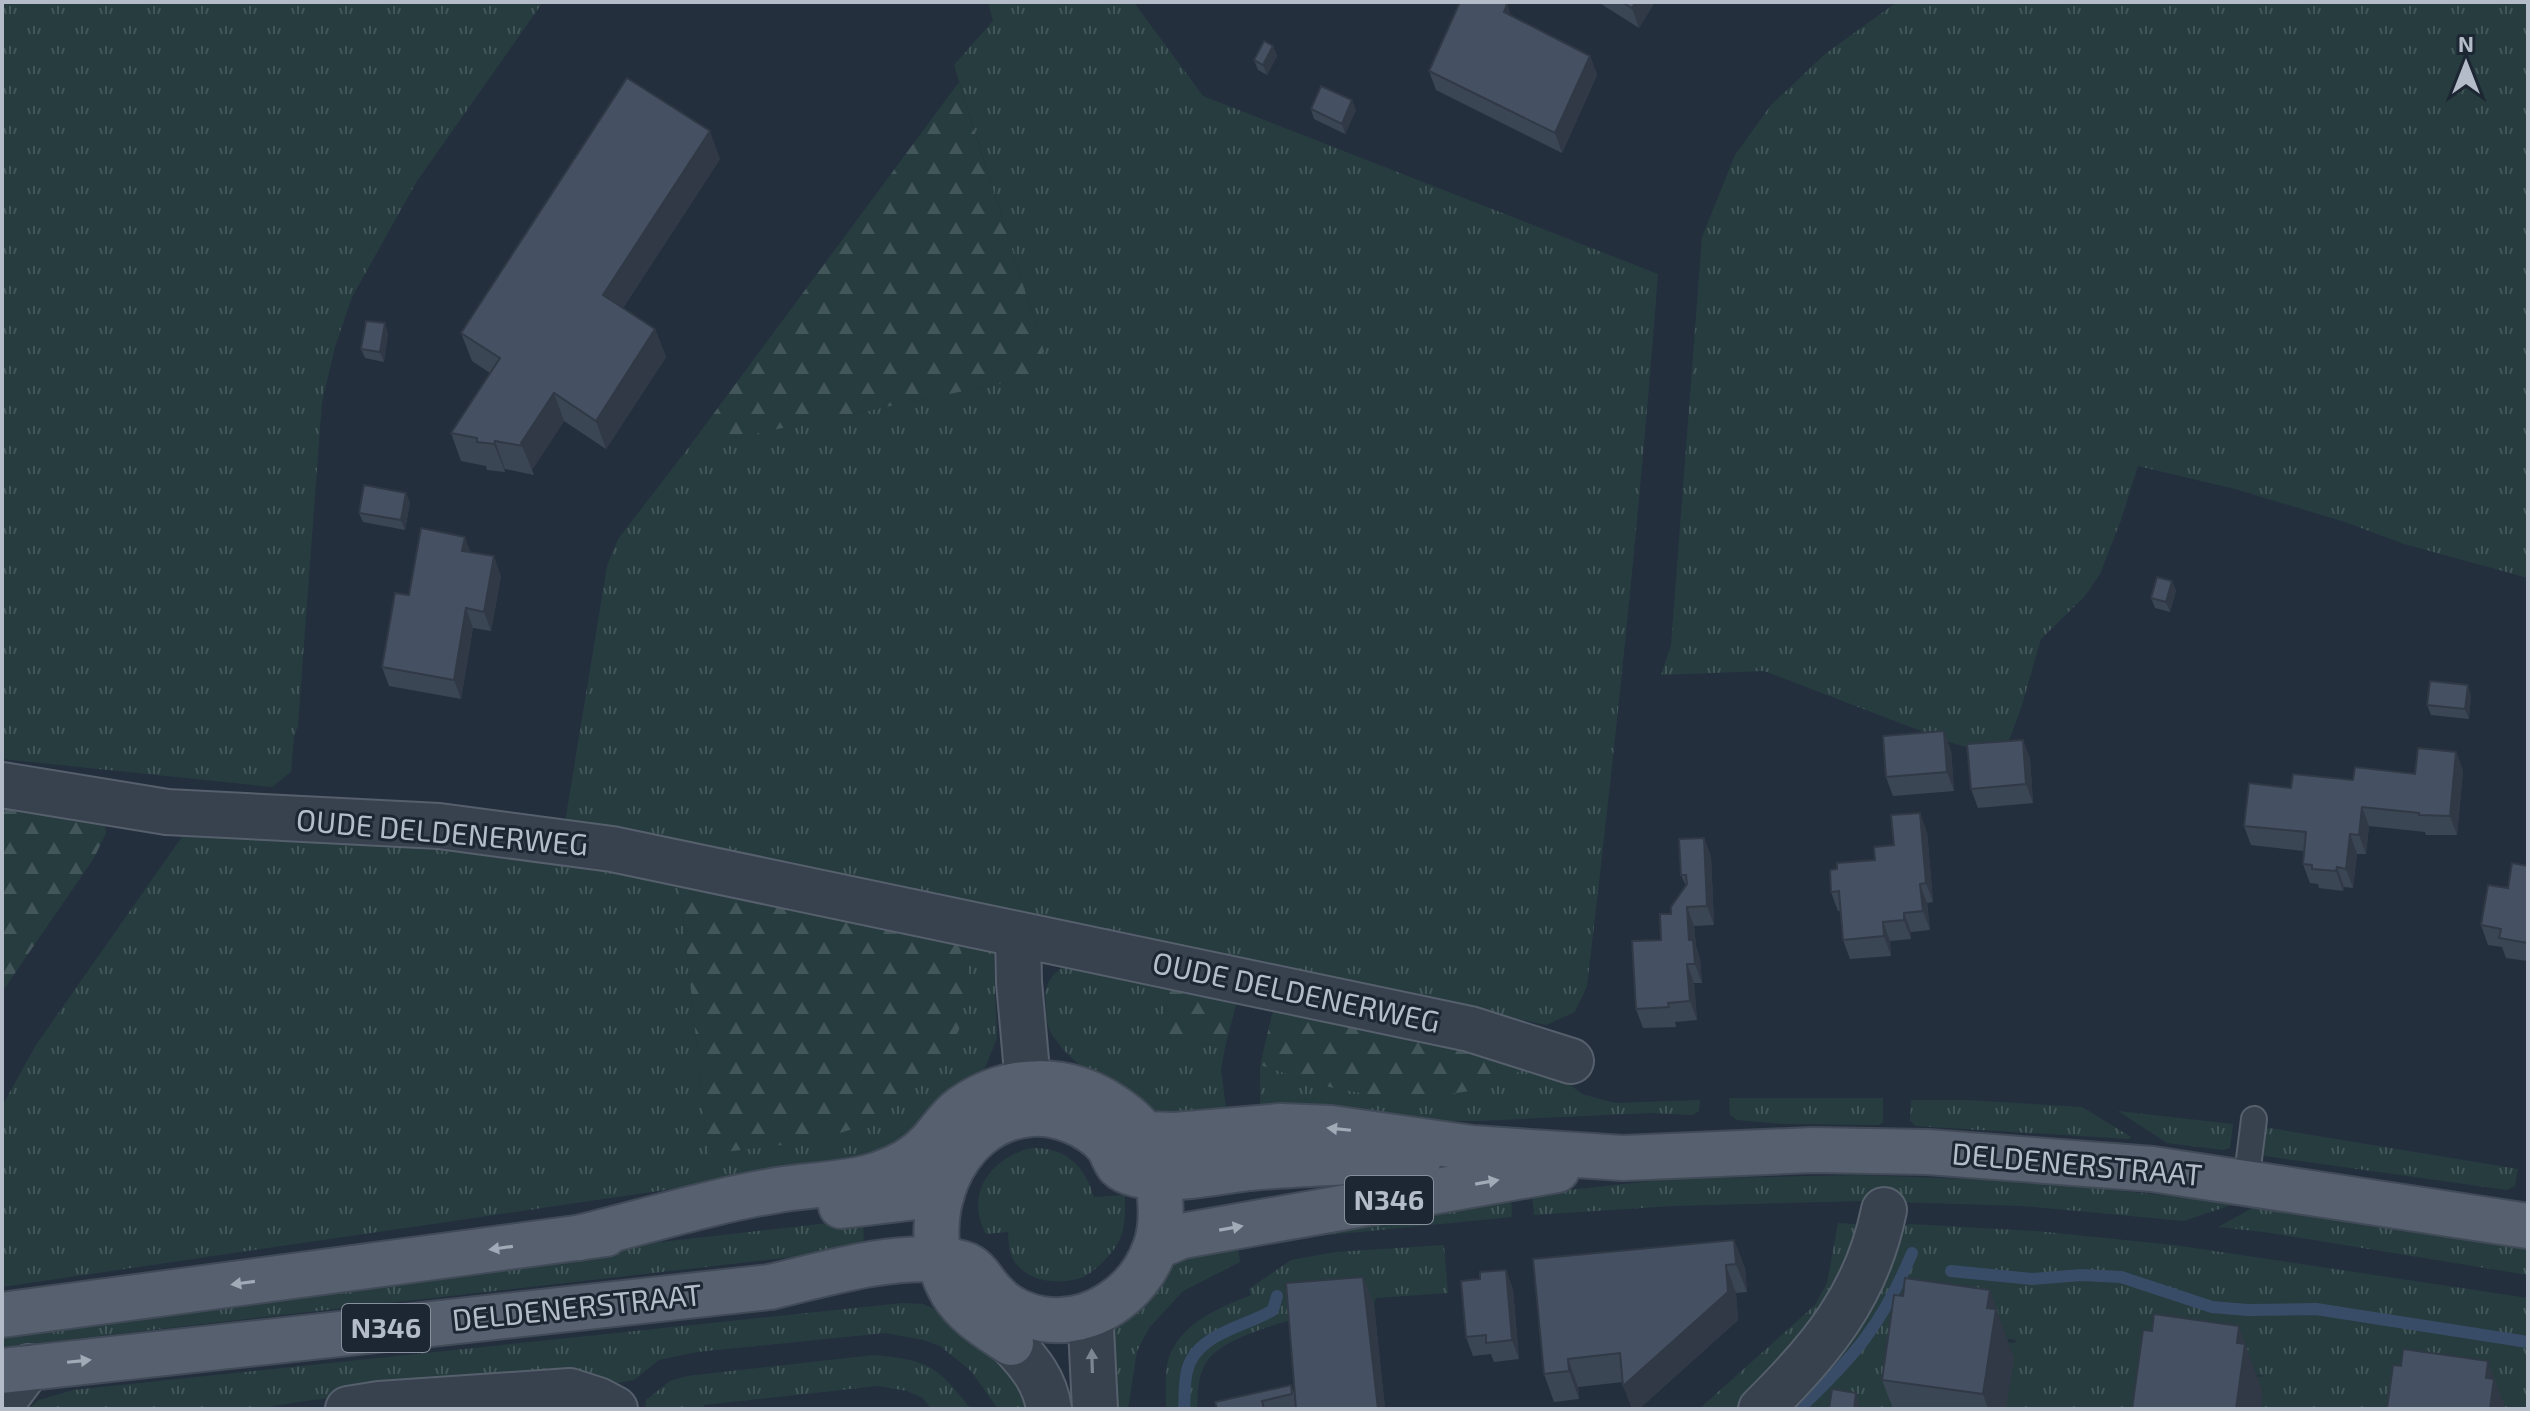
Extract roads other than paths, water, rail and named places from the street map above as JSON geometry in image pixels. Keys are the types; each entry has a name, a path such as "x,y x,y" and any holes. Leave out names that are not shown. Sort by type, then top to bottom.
{"main road":[{"name":"N346","path":"1059,1084 1089,1092 1128,1117 1143,1134 1154,1160 1157,1178 1160,1213 1156,1247 1132,1285 1117,1300 1094,1314 1072,1320 1041,1319 998,1299 980,1273 964,1264 946,1275 937,1225 949,1173 968,1143 1020,1100 1059,1084"},
{"name":"N346","path":"578,1238 776,1190 877,1176 912,1158 959,1110 983,1094 1013,1085 1020,1100 1039,1113 1066,1118 1105,1142 1119,1166 1130,1172 1157,1178"},
{"name":"DELDENERSTRAAT","path":"1143,1134 1175,1135 1281,1126 1331,1128 1472,1148 1623,1158 1813,1150 1928,1152 2152,1169 2528,1226"},
{"name":"DELDENERSTRAAT","path":"1157,1178 1254,1168 1429,1158 1472,1148"},
{"name":"DELDENERSTRAAT","path":"1156,1247 1182,1236 1623,1158"},
{"name":"N346","path":"2,1315 578,1238 942,1194"},
{"name":"DELDENERSTRAAT","path":"15,1369 770,1287 864,1265 946,1275"},
{"path":"946,1275 976,1320 1011,1343"}],"street":[{"name":"OUDE DELDENERWEG","path":"2,785 167,812 439,826 612,849 1470,1029 1571,1061"},
{"path":"1018,936 1020,1100"},
{"path":"1761,1409 1803,1368 1839,1320 1867,1272 1878,1241 1884,1210"},
{"path":"1094,1314 1091,1328 1095,1409"},
{"path":"1011,1343 1034,1367 1047,1395 1049,1409"},
{"path":"2,1403 15,1369"},
{"path":"348,1409 379,1404 570,1391 615,1409"}],"lane":[{"path":"2246,1183 2254,1119"}],"waterway":[{"path":"1799,1409 1865,1338 1890,1300 1912,1253"},
{"path":"1951,1271 2032,1279 2082,1275 2121,1277 2212,1307 2316,1309 2528,1342"},
{"path":"1184,1409 1187,1371 1200,1348 1211,1339 1273,1310 1277,1296"}]}
